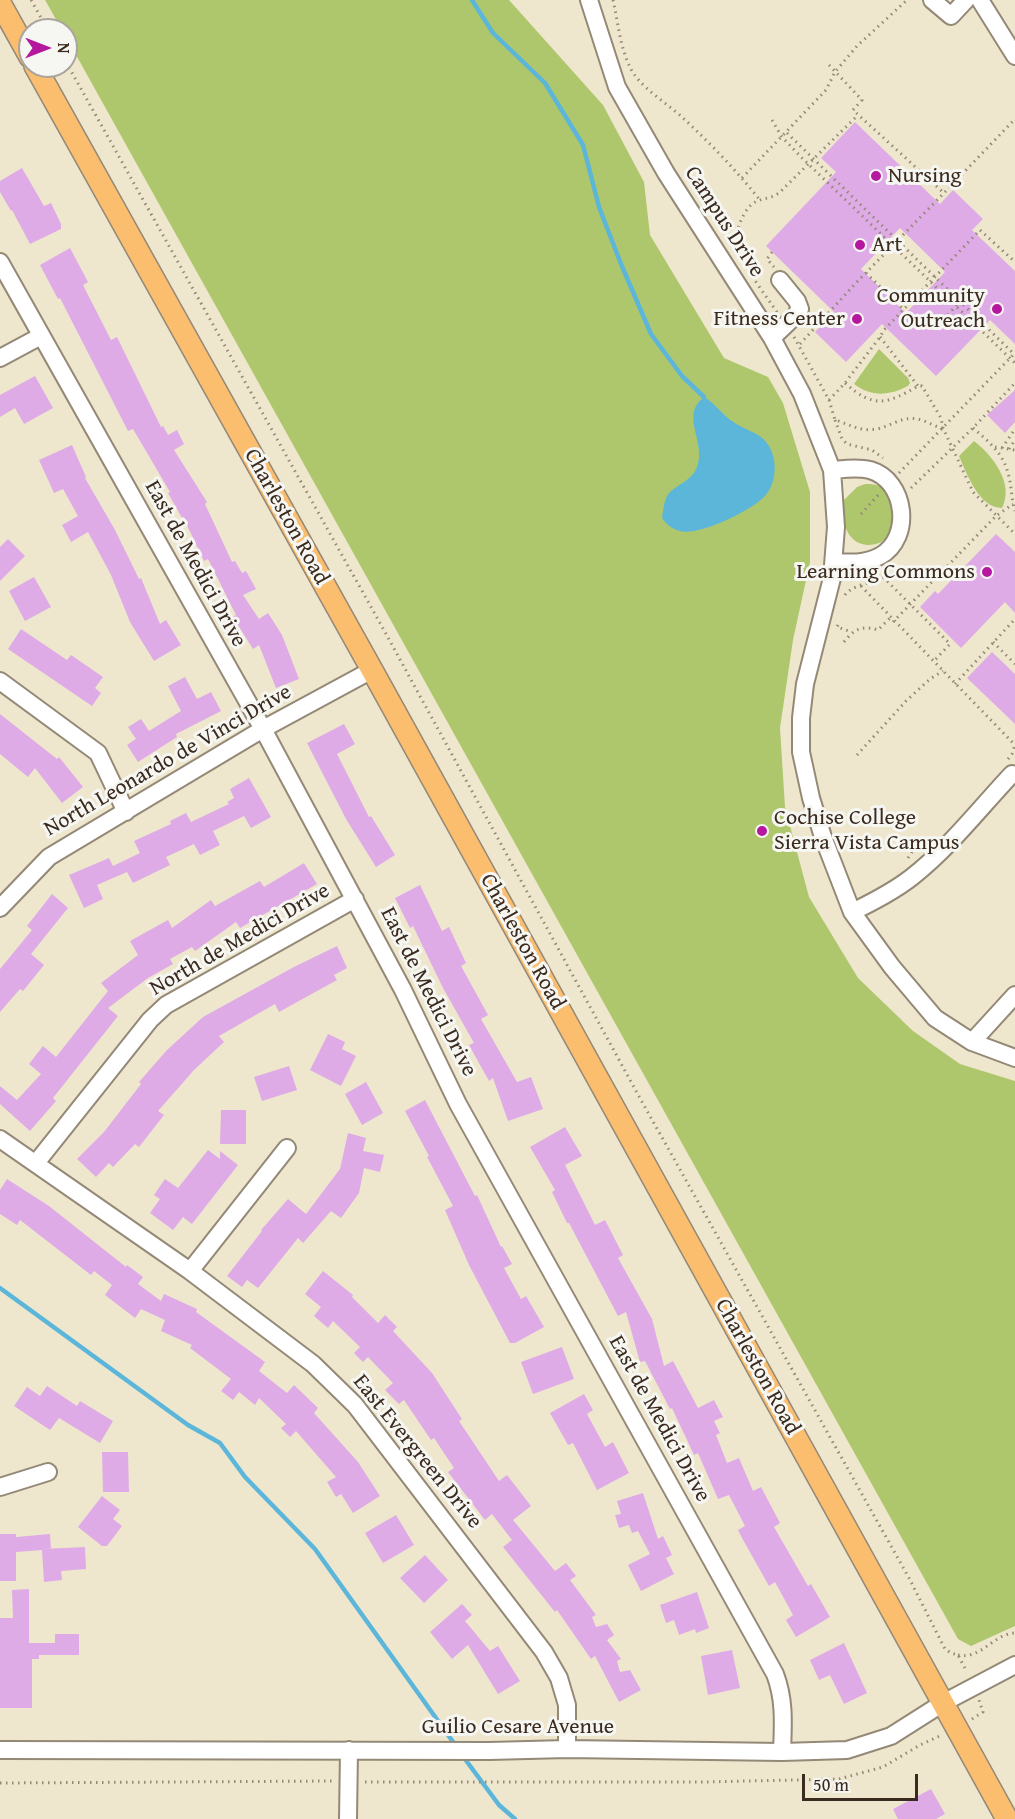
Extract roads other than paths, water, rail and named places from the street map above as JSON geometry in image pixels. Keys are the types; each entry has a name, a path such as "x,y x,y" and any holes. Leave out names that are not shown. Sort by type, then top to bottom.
{"main road":[{"path":"0,3 18,35"},
{"name":"Charleston Road","path":"42,78 372,670 1007,1819"}],"street":[{"name":"Campus Drive","path":"589,0 617,87 661,165 772,338 802,394 832,470 836,528 834,562 805,684 801,718 801,752 811,798 823,837 852,912 892,967 935,1018 972,1041 1015,1058"},
{"path":"932,0 951,16 966,0"},
{"path":"980,0 1015,56"},
{"name":"East de Medici Drive","path":"0,262 263,729 403,990 458,1104 775,1674 782,1691 784,1712 782,1752"},
{"path":"772,338 800,309 780,280"},
{"path":"0,358 41,336"},
{"path":"832,470 858,468 872,471 890,482 900,500 901,522 897,539 881,556 861,563 834,562"},
{"name":"North Leonardo de Vinci Drive","path":"0,908 49,857 263,729 372,670"},
{"path":"0,681 98,753 126,812"},
{"path":"852,912 879,899 913,877 1012,774"},
{"name":"North de Medici Drive","path":"36,1163 150,1020 166,1005 355,899"},
{"path":"972,1041 1015,995"},
{"name":"East Evergreen Drive","path":"0,1139 190,1271 313,1364 355,1404 544,1652 560,1678 567,1705 567,1749"},
{"path":"190,1271 287,1148"},
{"path":"0,1487 48,1472"},
{"name":"Guilio Cesare Avenue","path":"0,1750 489,1751 567,1749 782,1752 847,1750 891,1736 943,1703 1015,1665"},
{"path":"348,1819 349,1750"}],"water":[{"path":"704,397 731,420 766,442 773,455 774,477 769,491 748,509 700,530 680,531 670,526 662,518 667,496 690,477 697,466 699,449 693,418 694,410"}],"waterway":[{"path":"472,0 493,33 545,83 583,145 599,207 651,334 682,376 704,397"},
{"path":"0,1288 188,1425 220,1443 245,1477 315,1549 456,1746"},
{"path":"462,1755 499,1805 515,1819"}],"place":[{"name":"Nursing","path":"876,176"},
{"name":"Art","path":"860,245"},
{"name":"Community Outreach","path":"997,309"},
{"name":"Fitness Center","path":"857,319"},
{"name":"Learning Commons","path":"987,572"},
{"name":"Cochise College Sierra Vista Campus","path":"762,831"}]}
